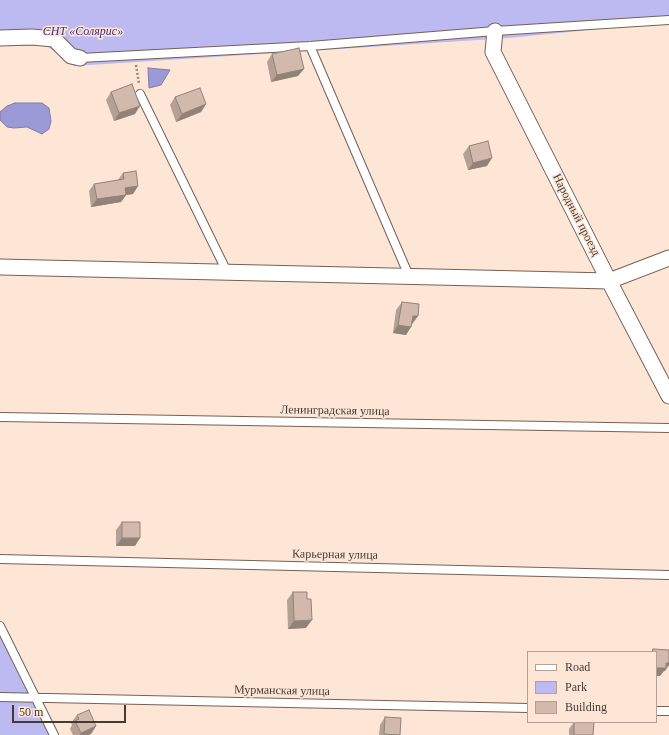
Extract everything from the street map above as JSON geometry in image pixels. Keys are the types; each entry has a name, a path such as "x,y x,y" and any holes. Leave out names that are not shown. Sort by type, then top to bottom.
{"street":[{"name":"Народный проезд","path":"495,31 493,52 669,396"},
{"path":"0,38 32,37 54,39 71,56 80,58"},
{"path":"0,267 609,281 669,258"}],"lane":[{"path":"80,58 310,46 495,31 669,20"},
{"path":"310,46 409,276"},
{"path":"140,94 227,272"},
{"name":"Ленинградская улица","path":"0,418 669,428"},
{"name":"Карьерная улица","path":"0,559 669,575"},
{"path":"0,626 54,735"},
{"name":"Мурманская улица","path":"0,697 527,708"},
{"path":"657,711 669,711"}],"path":[{"path":"136,55 140,94"}],"green space":[{"name":"СНТ «Солярис»","path":"0,0 669,0 669,22 509,38 74,66 47,46 0,46"},
{"path":"0,635 51,735 0,735"}],"shaded area":[{"path":"148,68 170,70 161,85 149,88"},
{"path":"15,103 42,103 49,108 51,121 49,129 42,134 27,127 7,127 0,120 0,112 7,106"}],"building":[{"path":"299,48 304,69 277,75 272,54"},
{"path":"132,84 140,106 119,113 111,92"},
{"path":"200,88 206,104 182,114 175,97"},
{"path":"488,141 492,158 473,163 469,146"},
{"path":"136,171 138,186 125,188 126,195 97,199 94,184 124,179 123,173"},
{"path":"402,302 419,304 418,316 413,316 411,327 398,325"},
{"path":"122,522 140,522 140,538 122,538"},
{"path":"293,592 307,592 307,599 311,599 312,620 294,621"},
{"path":"653,649 669,650 669,663 666,663 666,668 657,668 657,651 652,651"},
{"path":"89,710 96,726 81,733 75,721 79,719 77,715"},
{"path":"385,717 401,718 400,735 384,734"},
{"path":"574,723 594,723 593,735 574,735"}]}
